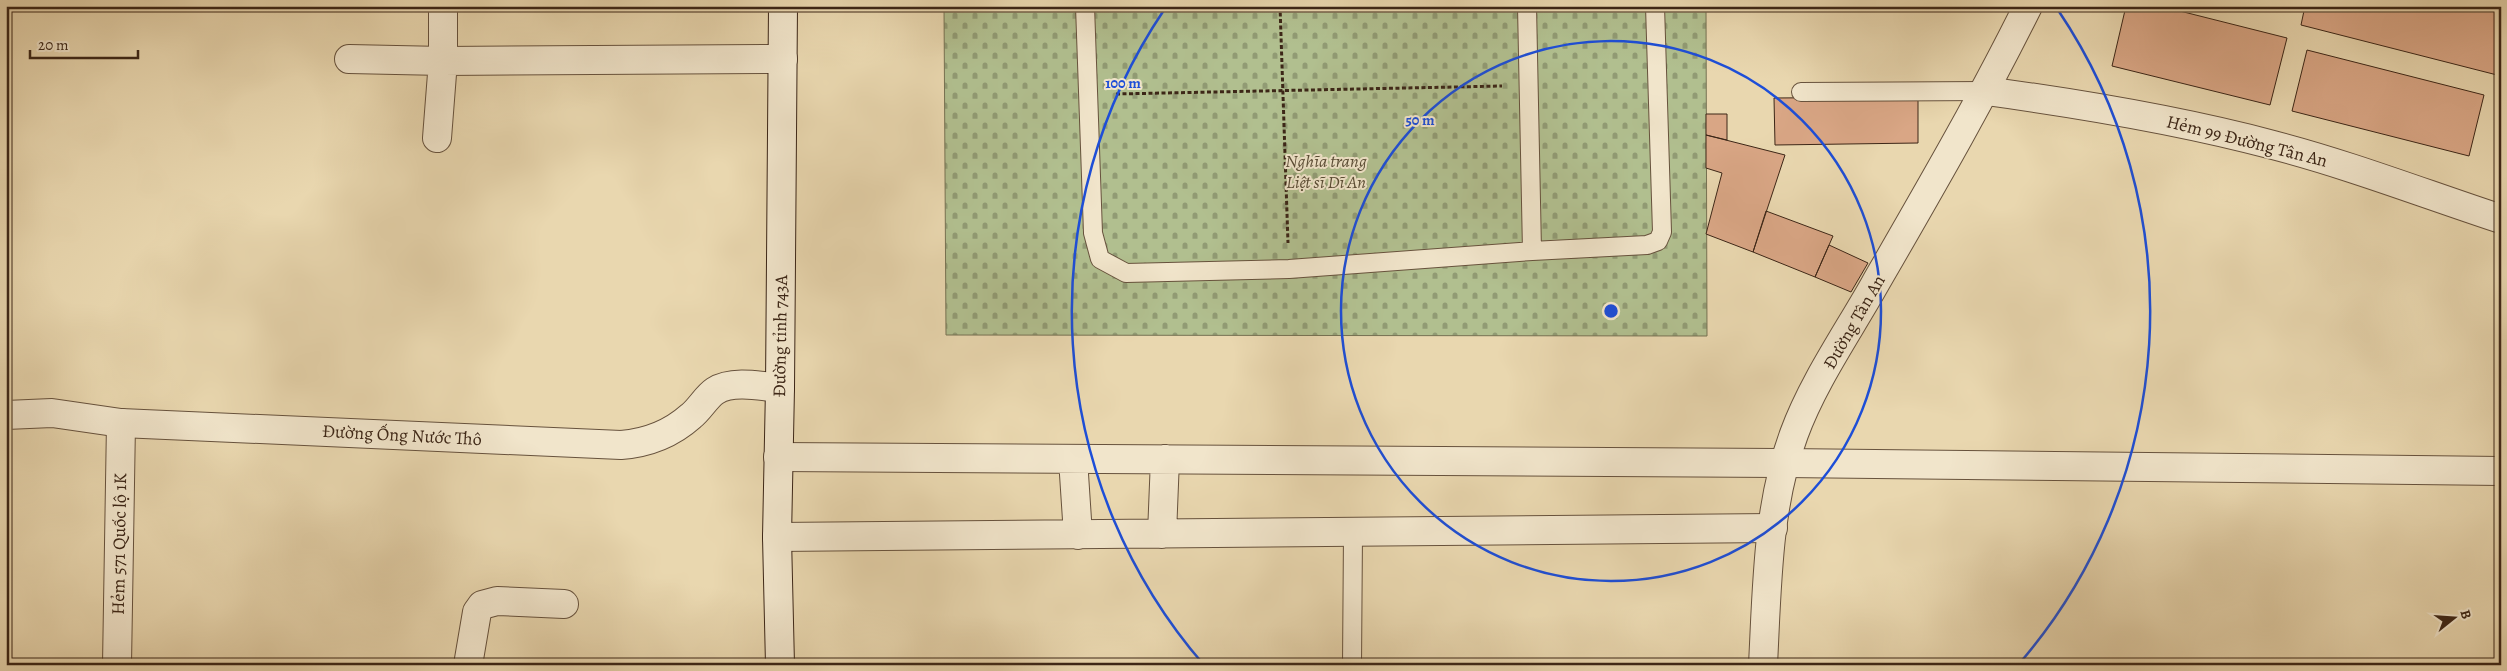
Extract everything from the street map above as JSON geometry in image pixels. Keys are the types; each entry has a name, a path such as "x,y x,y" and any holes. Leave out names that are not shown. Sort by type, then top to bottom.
{"street":[{"path":"437,138 443,62 443,6"},
{"name":"Đường tỉnh 743A","path":"780,665 777,537 783,6"},
{"name":"Đường Tân An","path":"1763,665 1773,528 1785,463 1795,433 1823,375 1986,91 2028,6"},
{"path":"349,59 443,62 782,59"},
{"name":"Hẻm 99 Đường Tân An","path":"1986,91 2072,103 2229,134 2322,159 2501,219"},
{"name":"Đường Ống Nước Thô","path":"6,415 52,413 120,422 621,445 636,444 660,436 691,416 716,390 746,385 780,388"},
{"name":"Hẻm 571 Quốc lộ 1K","path":"117,665 120,422"},
{"path":"778,457 1785,463 2501,471"},
{"path":"1073,459 1078,535"},
{"path":"1162,534 1165,459"},
{"path":"777,537 1773,528"},
{"path":"468,665 477,612 482,605 497,601 564,604"}],"lane":[{"path":"1085,6 1093,233 1100,260 1126,273 1289,269 1532,251 1647,246 1658,241 1662,232 1655,6"},
{"path":"1527,6 1532,251"},
{"path":"1802,92 1986,91"},
{"path":"1352,665 1353,532"}],"path":[{"path":"1280,6 1281,91 1289,269"},
{"path":"1087,94 1528,85"}],"green space":[{"name":"Nghĩa trang Liệt sĩ Dĩ An","path":"944,6 1706,6 1707,336 946,335"}],"building":[{"path":"2126,6 2160,6 2287,38 2270,105 2112,66"},
{"path":"2305,6 2501,6 2501,76 2301,25"},
{"path":"2307,50 2484,95 2469,156 2292,111"},
{"path":"1918,97 1918,143 1775,145 1774,98"},
{"path":"1706,114 1727,114 1727,140 1706,135"},
{"path":"1706,135 1785,155 1753,252 1706,234 1722,173 1706,168"},
{"path":"1766,211 1833,236 1815,277 1753,252"},
{"path":"1829,245 1868,263 1851,292 1815,277"}]}
